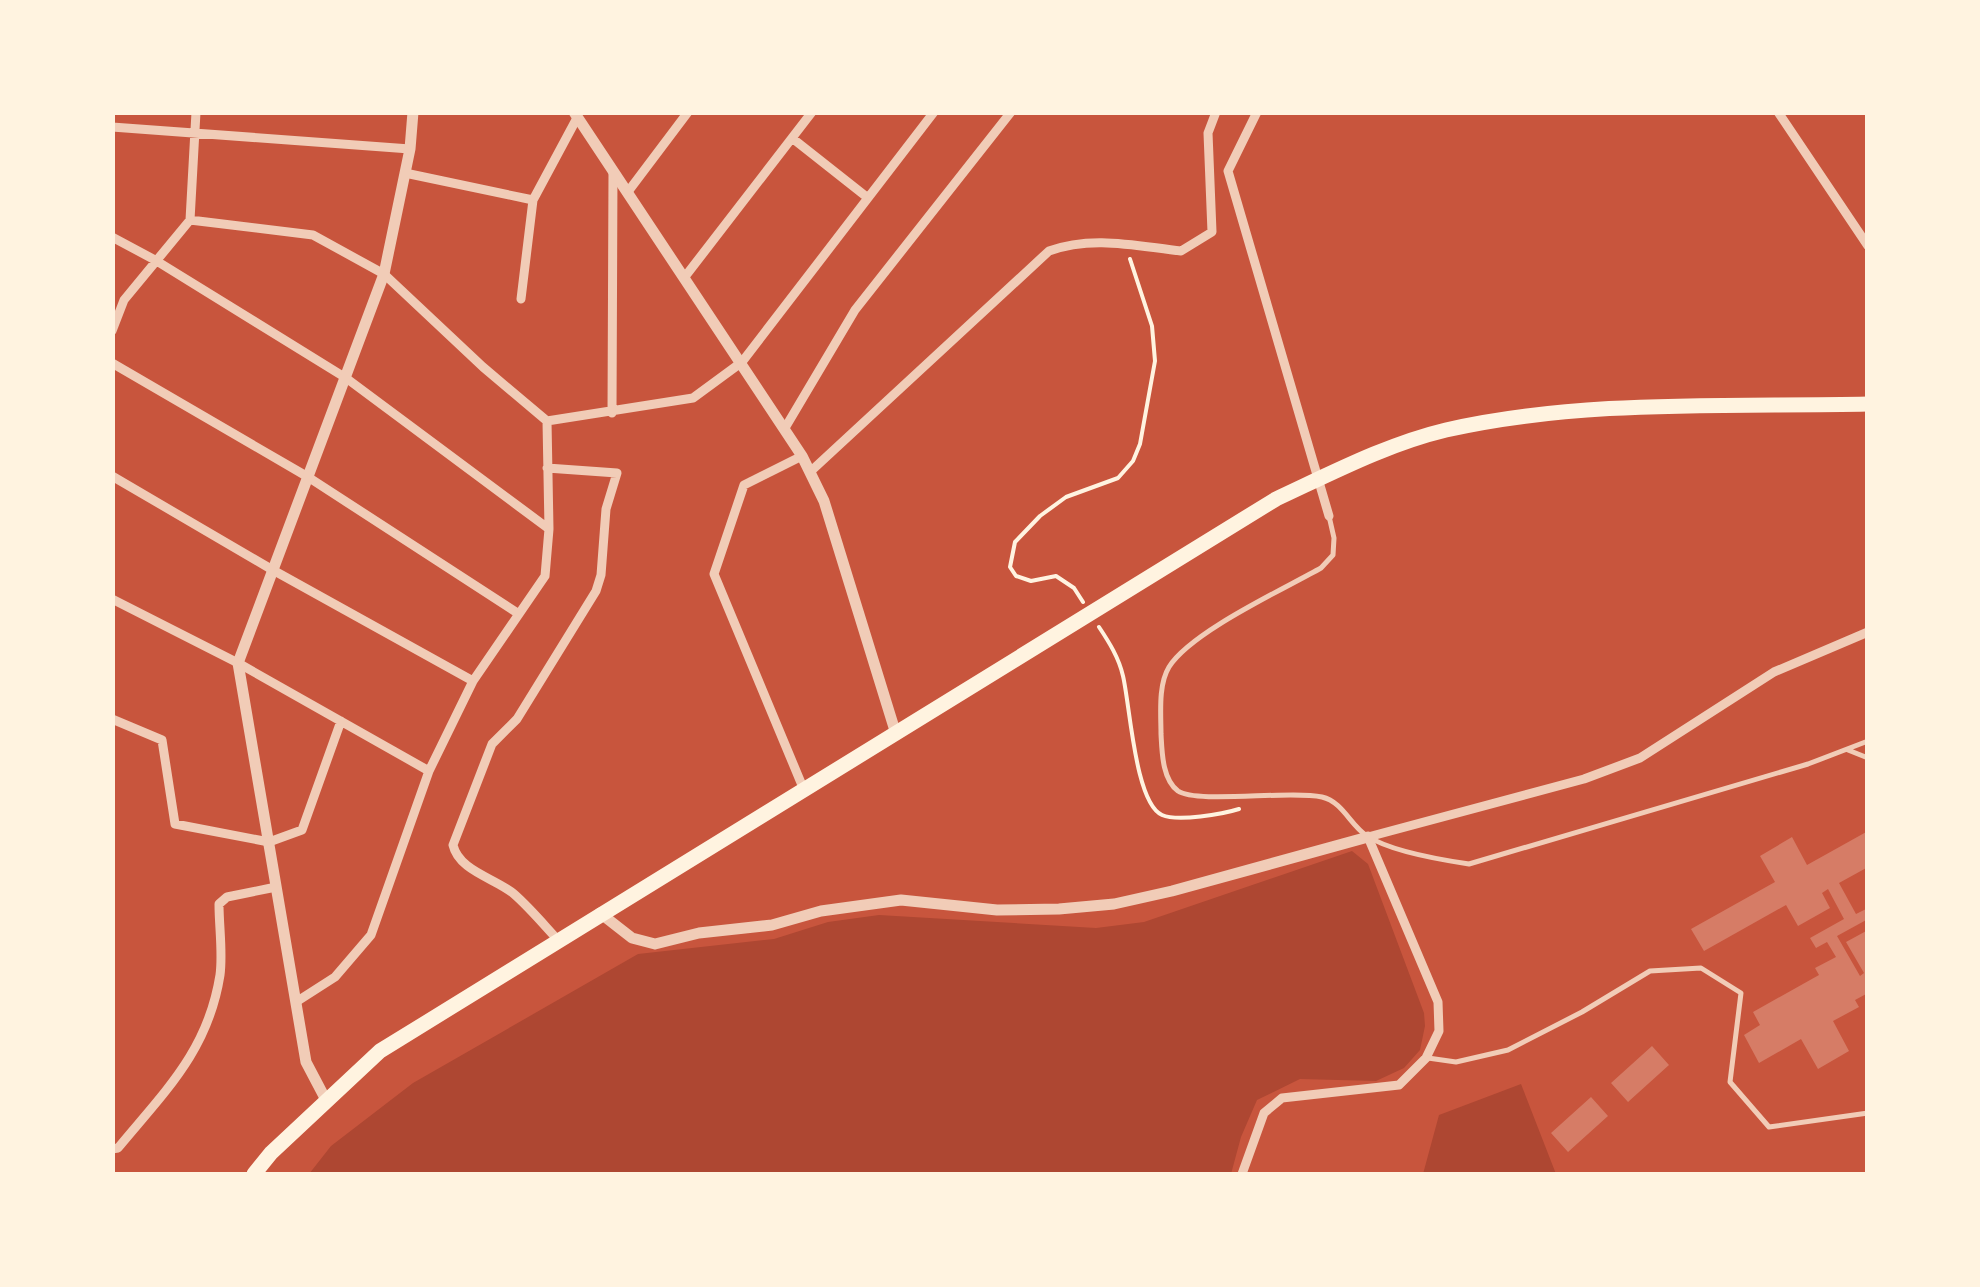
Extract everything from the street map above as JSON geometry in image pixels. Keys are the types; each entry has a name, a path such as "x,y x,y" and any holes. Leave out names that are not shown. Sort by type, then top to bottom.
{"highway":[{"path":"254,1174 271,1153 380,1051 1276,499 1359,460 1442,431 1546,412 1868,404"}],"street":[{"path":"112,331 124,300 190,220 196,112"},
{"path":"326,1100 306,1062 238,663 384,274 410,149 413,112"},
{"path":"627,192 688,112"},
{"path":"684,278 812,112"},
{"path":"546,421 693,398 742,362 934,112"},
{"path":"785,428 855,310 1012,112"},
{"path":"810,472 1049,251 1072,243 1181,251 1212,232 1208,133 1216,112"},
{"path":"1257,112 1228,171 1329,516"},
{"path":"1778,112 1868,246"},
{"path":"576,115 802,456 824,500 896,734"},
{"path":"521,299 533,200 576,115"},
{"path":"112,128 410,149"},
{"path":"792,138 868,198"},
{"path":"612,412 613,172"},
{"path":"405,173 533,200"},
{"path":"190,220 312,235 384,274 546,421 549,529 545,576 473,681 429,770 371,935 335,977 296,1002"},
{"path":"112,237 346,378 549,529"},
{"path":"112,363 308,476 520,614"},
{"path":"802,456 744,485 714,574 804,790"},
{"path":"548,468 617,473 606,510 601,575 596,591 517,719 492,744 453,845 464,863 512,892 558,940"},
{"path":"112,476 473,681"},
{"path":"112,599 238,663 429,770"},
{"path":"600,913 632,938 655,944 699,933 772,926 835,908 901,900 997,910 1114,904 1584,779 1640,758 1774,672 1868,632"},
{"path":"112,719 162,740 174,824 269,842 302,830 341,721"},
{"path":"1242,1174 1264,1113 1282,1098 1399,1085 1426,1058 1439,1031 1438,1002 1368,837"},
{"path":"112,1149 118,1148 190,1061 209,1020 220,972 219,904 227,897 276,887"}],"lane":[{"path":"1329,516 1333,555 1321,568 1190,644 1167,669 1161,702 1162,755 1178,791 1196,796 1278,794 1327,798 1368,837 1430,858 1469,864 1848,750 1868,740"},
{"path":"1848,750 1868,758"},
{"path":"1426,1058 1456,1062 1508,1050 1650,971 1701,968 1741,992 1730,1082 1770,1128 1868,1112"}],"path":[{"path":"1074,588 1056,576 1032,580 1016,576 1010,567 1015,542 1040,516 1066,497 1118,478 1132,462 1140,444 1155,362 1152,326 1126,245"}],"shaded area":[{"path":"1352,851 1368,864 1424,1013 1420,1050 1404,1068 1376,1081 1300,1079 1257,1100 1231,1174 309,1174 331,1146 413,1083 638,954 774,939 828,922 879,915 1096,928 1144,922"},
{"path":"1521,1084 1556,1174 1423,1174 1439,1115"}],"building":[{"path":"1868,831 1868,867 1839,883 1856,914 1868,908 1868,919 1837,936 1860,976 1864,973 1846,942 1868,930 1868,993 1855,1000 1859,1007 1833,1021 1849,1051 1818,1069 1801,1039 1759,1063 1744,1035 1760,1025 1753,1012 1819,975 1815,968 1836,957 1827,942 1816,948 1810,938 1844,919 1828,889 1822,893 1830,908 1798,926 1786,905 1704,951 1691,929 1775,882 1760,856 1792,837 1807,865"},
{"path":"1652,1046 1669,1065 1628,1102 1611,1083"},
{"path":"1591,1097 1608,1116 1568,1152 1551,1133"}]}
